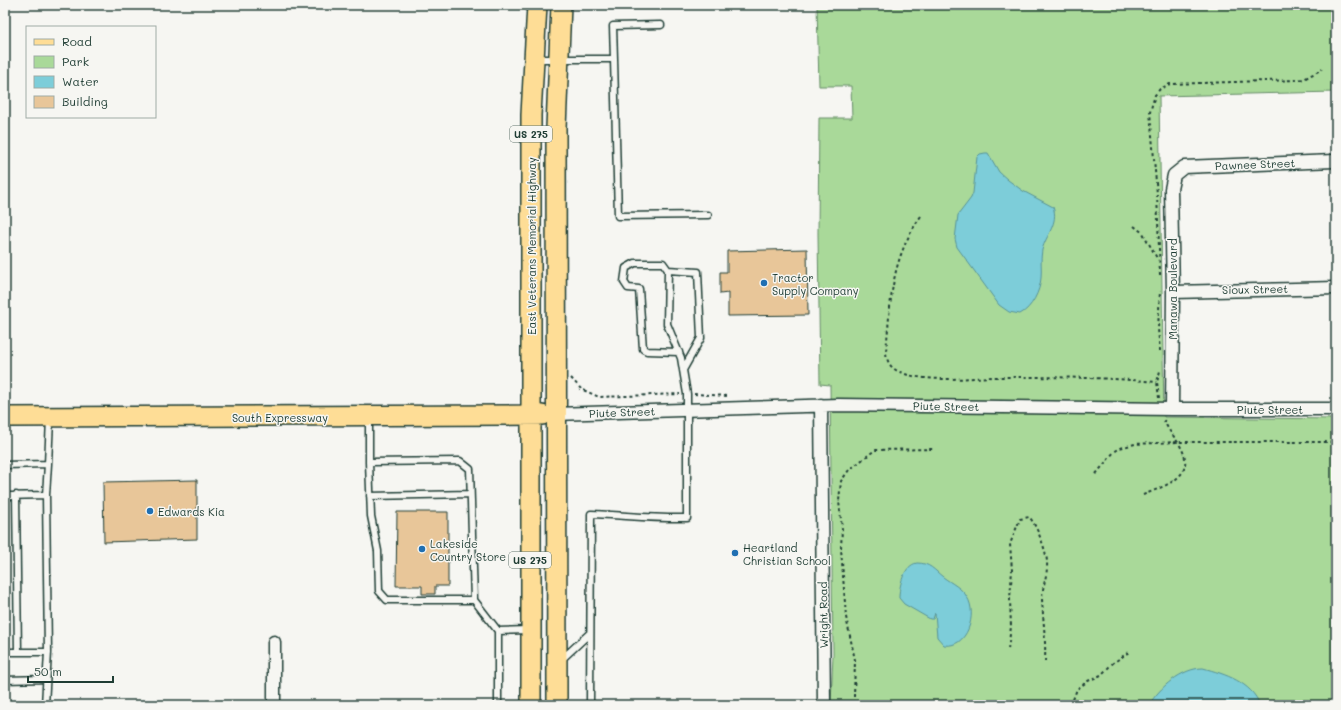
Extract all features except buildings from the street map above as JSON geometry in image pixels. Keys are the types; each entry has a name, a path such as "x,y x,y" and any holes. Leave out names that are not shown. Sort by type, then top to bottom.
{"main road":[{"name":"East Veterans Memorial Highway","path":"530,415 531,115 537,5"},
{"name":"US 275","path":"557,705 556,414 558,60 561,5"},
{"name":"South Expressway","path":"5,417 50,418 556,414"},
{"name":"US 275","path":"530,415 531,705"}],"street":[{"name":"Pawnee Street","path":"1178,171 1184,167 1334,161"},
{"name":"Manawa Boulevard","path":"1172,410 1173,292 1171,189 1173,178 1178,171"},
{"name":"Sioux Street","path":"1173,292 1336,288"},
{"name":"Piute Street","path":"556,414 821,406 1172,410 1336,409"},
{"name":"Wright Road","path":"821,406 824,705"},
{"path":"274,642 274,705"}],"lane":[{"path":"661,25 613,26 618,216 708,215"},
{"path":"533,59 614,59"},
{"path":"590,705 591,514 634,515 643,518 687,518 687,394 679,352 667,324 668,270 663,263 635,263 626,268 624,282 628,288 639,289 643,349 647,351 679,352"},
{"path":"668,270 698,272 701,338 683,370"},
{"path":"369,416 371,516 378,551 379,591 387,600 474,600"},
{"path":"45,705 48,652 46,495 50,418"},
{"path":"369,462 460,461 470,468 474,600 498,631 498,705"},
{"path":"5,465 48,464"},
{"path":"370,496 470,494"},
{"path":"16,495 18,652"},
{"path":"5,496 46,495"},
{"path":"498,631 530,630"},
{"path":"557,664 590,633"},
{"path":"5,652 48,652"},
{"path":"5,680 46,679"}],"path":[{"path":"1161,279 1158,261 1158,216 1150,112 1152,103 1160,89 1170,84 1297,80 1316,73 1322,69"},
{"path":"921,216 910,234 894,272 886,351 886,358 893,369 909,375 939,378 1037,377 1157,382 1160,365"},
{"path":"1134,226 1143,233 1158,261"},
{"path":"1160,285 1158,330 1160,354"},
{"path":"1096,474 1109,457 1120,448 1135,444 1178,442 1336,442"},
{"path":"1143,495 1172,484 1181,475 1185,462 1178,442"},
{"path":"854,697 855,660 846,617 841,548 842,529 839,501 841,481 849,470 875,450 934,449"},
{"path":"1008,649 1011,627 1010,599 1012,570 1010,544 1020,519 1029,517 1037,529 1047,563 1042,597 1045,625 1045,661"},
{"path":"1071,705 1077,689 1082,684 1101,675 1113,663 1128,652"}],"green space":[{"path":"817,5 1336,5 1336,92 1159,96 1164,417 1336,419 1336,705 831,705 833,654 830,385 820,384 818,233 819,118 852,118 851,86 819,86"}],"water":[{"path":"988,153 999,172 1008,180 1023,191 1053,207 1053,224 1042,250 1041,278 1039,288 1035,299 1028,308 1020,314 1009,312 999,305 957,247 955,239 958,215 973,193 977,157 980,154"},
{"path":"917,563 932,567 959,588 967,597 970,604 971,621 964,636 959,642 952,645 944,645 937,637 935,613 933,619 930,619 904,604 899,598 903,577 912,565"},
{"path":"1203,668 1228,676 1244,685 1256,697 1260,705 1149,705 1165,686 1179,675 1187,671"}],"place":[{"name":"Tractor Supply Company","path":"764,283"},
{"name":"Edwards Kia","path":"150,511"},
{"name":"Lakeside Country Store","path":"422,549"},
{"name":"Heartland Christian School","path":"735,553"}]}
